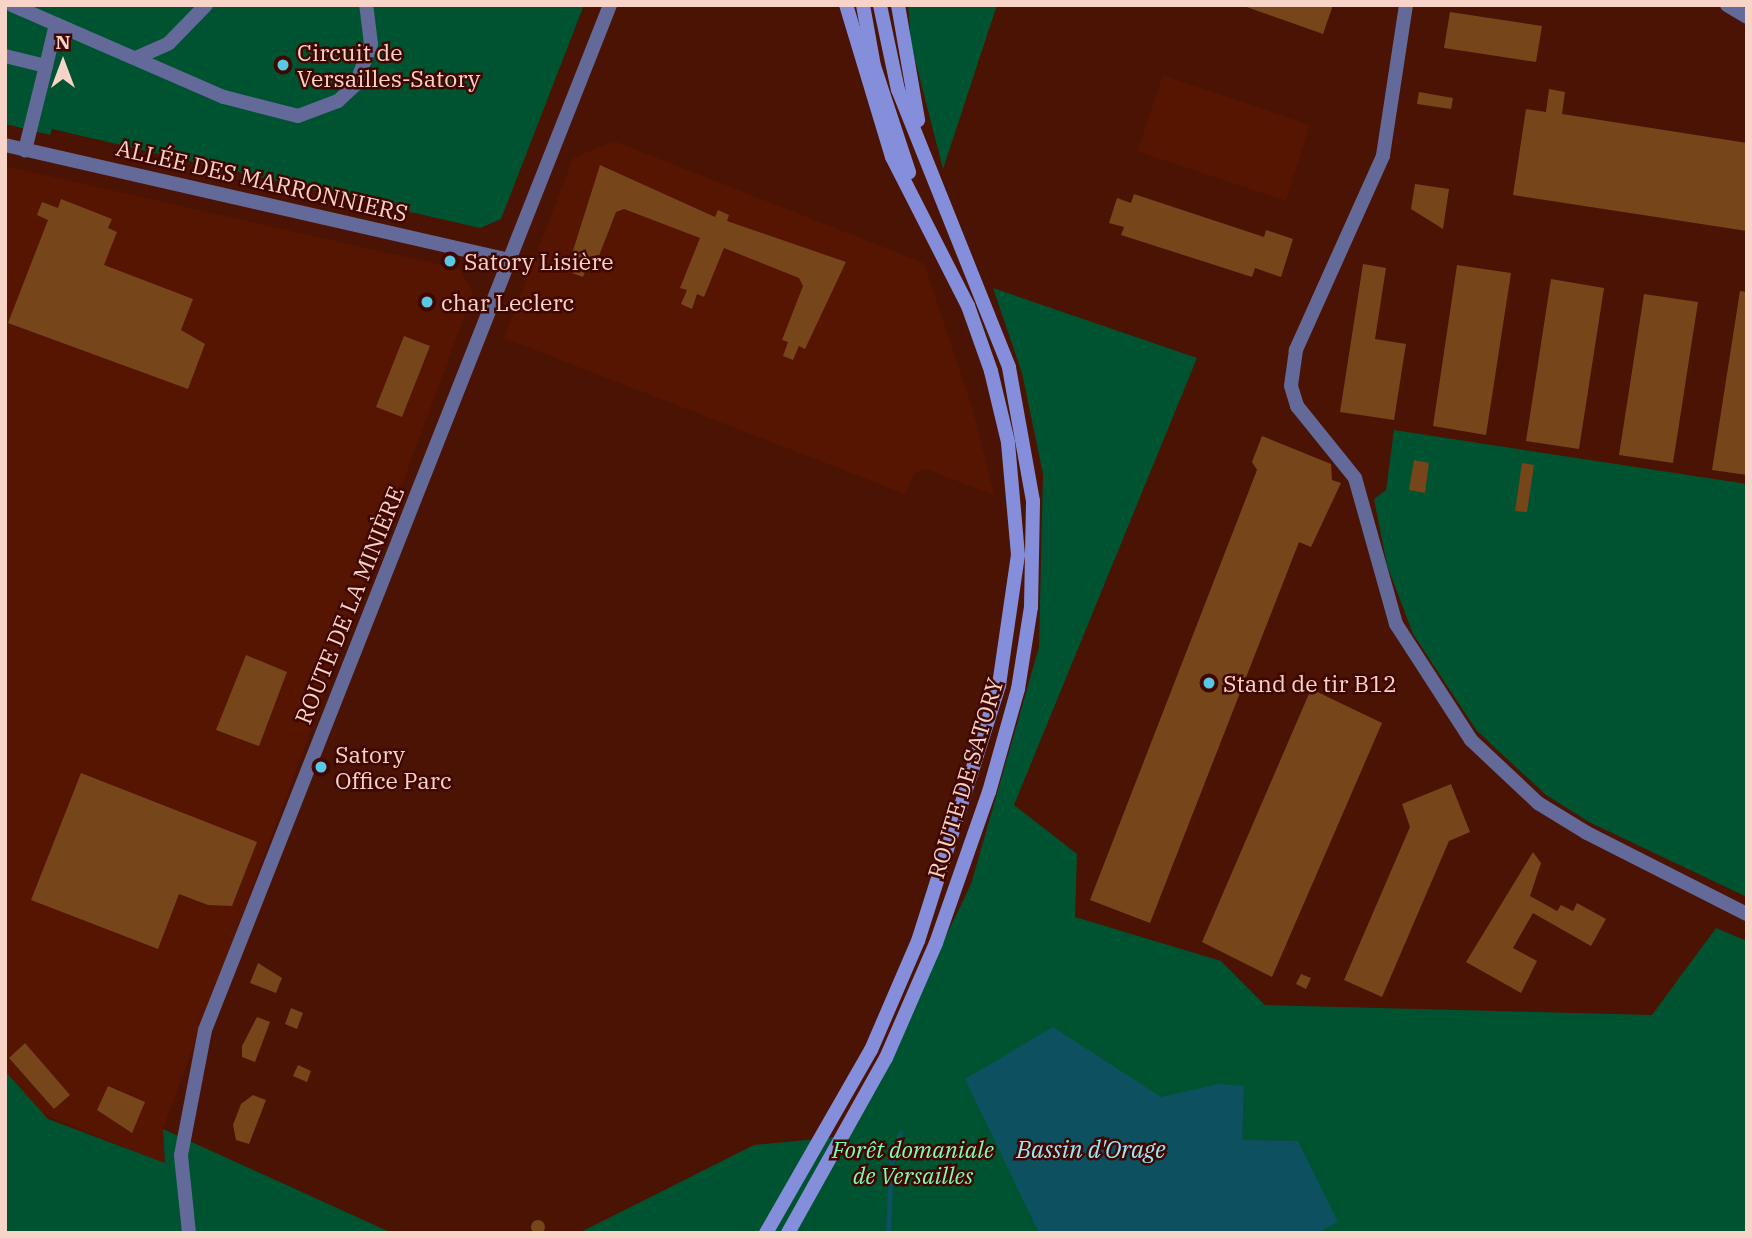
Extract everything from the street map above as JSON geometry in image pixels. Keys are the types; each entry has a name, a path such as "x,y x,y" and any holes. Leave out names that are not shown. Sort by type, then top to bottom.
{"main road":[{"path":"846,5 879,121 928,221"},
{"path":"863,5 874,66 928,221"},
{"path":"880,5 898,90 936,189"},
{"path":"898,5 910,91 936,189"},
{"name":"ROUTE DE SATORY","path":"788,1233 886,1058 936,943 993,779 1018,689 1031,607 1033,501 1010,366 936,189"},
{"name":"ROUTE DE SATORY","path":"766,1233 871,1050 918,941 970,789 1014,606 1018,555 1008,442 968,306 928,221"}],"street":[{"path":"12,5 264,110 309,114 351,92 362,75 372,33 366,5"},
{"path":"136,58 169,43 206,5"},
{"name":"ROUTE DE LA MINIÈRE","path":"189,1233 181,1155 205,1030 610,5"},
{"path":"1406,5 1383,156 1296,349 1291,386 1297,406 1355,478 1396,624 1471,740 1538,803 1587,833 1747,914"},
{"path":"1727,5 1747,17"},
{"path":"25,150 56,24"},
{"path":"5,56 46,66"},
{"name":"ALLÉE DES MARRONNIERS","path":"5,145 509,260"}],"shaded area":[{"path":"1163,75 1310,125 1286,201 1137,151"},
{"path":"614,141 924,263 973,410 994,495 926,469 914,473 905,494 504,338 573,158"},
{"path":"5,166 459,269 473,293 163,1129 165,1164 43,1114 5,1072"}],"green space":[{"name":"Circuit de Versailles-Satory","path":"5,5 584,5 501,219 480,228 52,129 50,135 5,124"},
{"path":"908,5 997,5 943,169 911,44"},
{"name":"Forêt domaniale de Versailles","path":"993,288 1197,358 1014,805 1077,854 1075,917 1221,961 1265,1005 1652,1015 1716,928 1747,941 1747,1233 579,1233 754,1145 849,1136 971,884 1039,647 1043,474 1022,373"},
{"path":"1394,430 1747,484 1747,897 1589,822 1546,795 1477,731 1413,634 1387,565 1374,499 1386,490"},
{"path":"5,1071 48,1119 165,1163 163,1129 392,1233 5,1233"}],"water":[{"name":"Bassin d'Orage","path":"1053,1027 1161,1097 1219,1084 1244,1086 1242,1140 1298,1141 1338,1222 1316,1233 1039,1233 965,1079"}],"building":[{"path":"1241,5 1333,5 1323,34"},
{"path":"1450,12 1542,26 1536,62 1444,48"},
{"path":"1549,89 1565,92 1562,114 1747,143 1747,231 1513,195 1526,109 1546,112"},
{"path":"1419,92 1453,98 1451,109 1417,104"},
{"path":"600,165 715,217 718,210 729,215 727,221 846,262 805,349 799,346 793,360 783,356 788,342 782,340 803,286 799,278 724,248 704,297 697,294 692,309 681,304 687,290 680,288 700,238 624,209 616,212 595,266 588,264 583,277 572,273 577,259 571,257"},
{"path":"1415,184 1449,189 1443,229 1411,209"},
{"path":"1134,194 1264,237 1266,230 1293,239 1281,277 1255,268 1252,277 1121,235 1124,227 1109,223 1117,198 1131,203"},
{"path":"61,199 112,219 108,228 117,232 104,265 193,299 181,330 205,344 188,389 8,323 48,220 37,215 42,202 58,208"},
{"path":"1363,264 1386,268 1375,339 1406,344 1394,420 1340,412"},
{"path":"1457,265 1511,273 1486,435 1433,426"},
{"path":"1551,279 1604,288 1579,449 1526,441"},
{"path":"1740,291 1747,292 1747,475 1712,470"},
{"path":"1644,294 1698,302 1673,463 1619,455"},
{"path":"404,336 430,346 402,417 376,407"},
{"name":"Stand de tir B12","path":"1262,436 1331,464 1332,480 1341,483 1311,547 1299,542 1150,923 1090,900 1257,470 1252,462"},
{"path":"1414,460 1429,463 1425,493 1409,490"},
{"path":"1522,463 1534,465 1527,512 1515,511"},
{"path":"246,655 287,672 259,746 216,730"},
{"path":"1311,689 1382,723 1272,977 1202,942"},
{"path":"81,773 257,842 232,906 208,905 179,894 158,949 31,900"},
{"path":"1451,784 1470,832 1449,841 1382,997 1344,980 1410,827 1402,804"},
{"path":"1533,852 1541,863 1530,896 1557,911 1561,905 1573,911 1577,903 1606,919 1591,946 1533,913 1513,948 1537,961 1521,993 1466,962"},
{"path":"258,963 282,978 276,993 250,983"},
{"path":"1301,974 1311,978 1306,989 1296,984"},
{"path":"291,1008 303,1013 297,1029 285,1024"},
{"path":"257,1017 270,1022 255,1062 242,1057 242,1046"},
{"path":"25,1043 70,1095 54,1109 9,1058"},
{"path":"298,1065 311,1071 307,1082 293,1076"},
{"path":"108,1086 145,1102 132,1133 97,1110"},
{"path":"253,1095 266,1100 249,1144 236,1140 233,1125 241,1104"},
{"path":"538,1220 543,1222 543,1232 538,1234 533,1232 531,1227 533,1222"}],"waterway":[{"path":"888,1233 891,1163 900,1133"}],"place":[{"name":"Circuit de Versailles-Satory","path":"283,65"},
{"name":"Satory Lisière","path":"450,261"},
{"name":"char Leclerc","path":"427,302"},
{"name":"Stand de tir B12","path":"1209,683"},
{"name":"Satory Office Parc","path":"321,767"}]}
